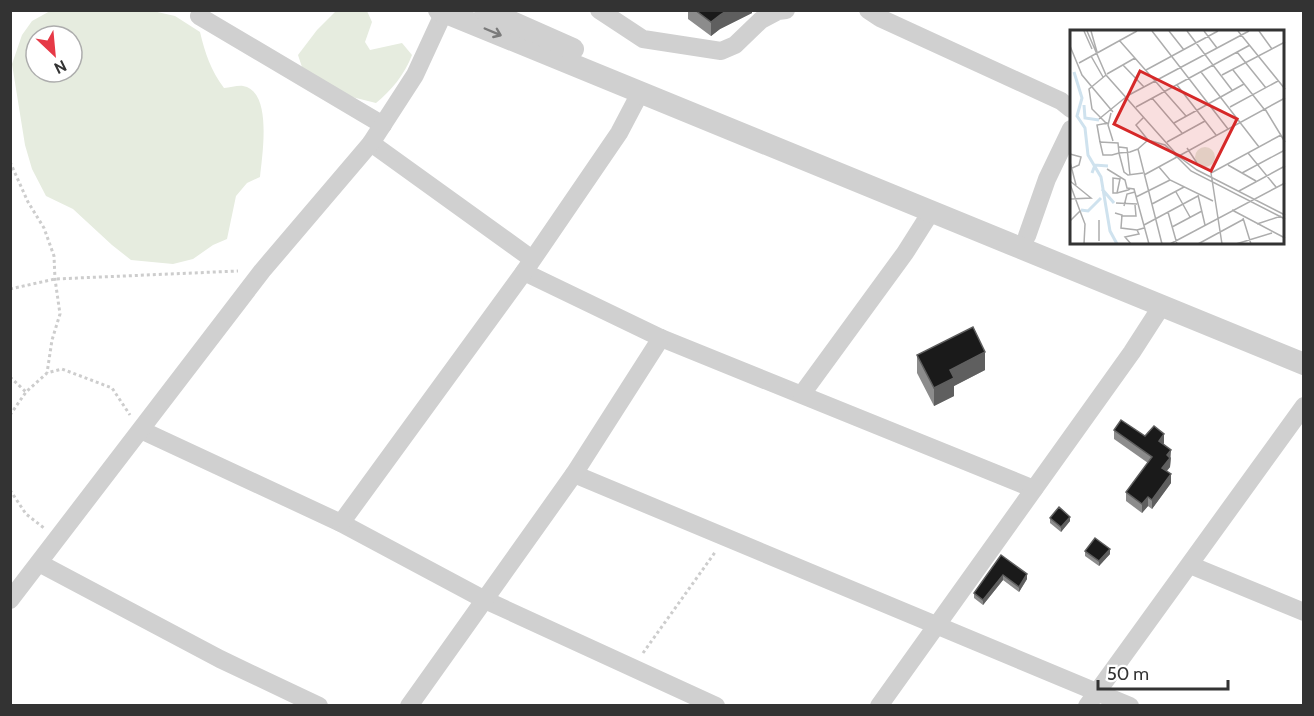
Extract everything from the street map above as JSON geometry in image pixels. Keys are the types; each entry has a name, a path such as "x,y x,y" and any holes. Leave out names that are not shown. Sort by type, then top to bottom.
{"street":[{"path":"485,10 637,76 1304,352"},
{"path":"599,10 643,39 721,51 735,45 761,20 778,11 786,10"},
{"path":"868,10 880,18 1061,101 1070,108"},
{"path":"10,600 262,270 371,143 416,75 443,11 1304,364"},
{"path":"199,16 383,125"},
{"path":"341,523 528,266 619,133 640,93"},
{"path":"1027,236 1047,179 1070,131"},
{"path":"371,143 528,266 661,339 1034,489"},
{"path":"802,394 905,252 931,212"},
{"path":"879,705 1132,352 1161,307"},
{"path":"409,705 574,474 661,339"},
{"path":"1092,698 1304,406"},
{"path":"141,430 341,523 485,600 716,705"},
{"path":"574,474 937,625 1092,698 1130,705"},
{"path":"39,563 220,658 319,705"},
{"path":"1190,565 1304,612"}],"path":[{"path":"10,162 28,202 44,228 54,256 60,314 52,340 47,373"},
{"path":"10,289 55,279 262,270"},
{"path":"10,415 26,392 47,373 62,369 112,388 141,430"},
{"path":"10,376 26,392"},
{"path":"10,490 26,514 57,538"},
{"path":"633,666 726,537"}],"shaded area":[{"path":"337,10 367,11 372,22 365,42 370,50 402,43 412,55 397,82 376,103 340,94 302,67 298,55 317,30"},
{"path":"50,11 153,11 175,16 200,32 215,75 224,88 243,86 252,90 259,99 264,126 260,177 247,183 236,196 227,239 213,245 193,259 173,264 131,260 73,209 46,196 32,169 25,145 12,64 24,32 24,84 84,84 84,24 30,24"}],"building":[{"path":"695,10 728,10 711,22"},
{"path":"973,327 985,352 950,370 954,378 934,388 917,355"},
{"path":"1121,420 1145,436 1154,426 1164,434 1159,441 1171,450 1167,455 1170,458 1162,468 1171,474 1152,500 1148,497 1142,504 1126,492 1152,457 1114,430"},
{"path":"1059,507 1070,517 1061,527 1050,518"},
{"path":"1095,538 1110,549 1099,561 1085,551"},
{"path":"1001,555 1027,574 1019,587 1003,575 983,600 974,593"}]}
